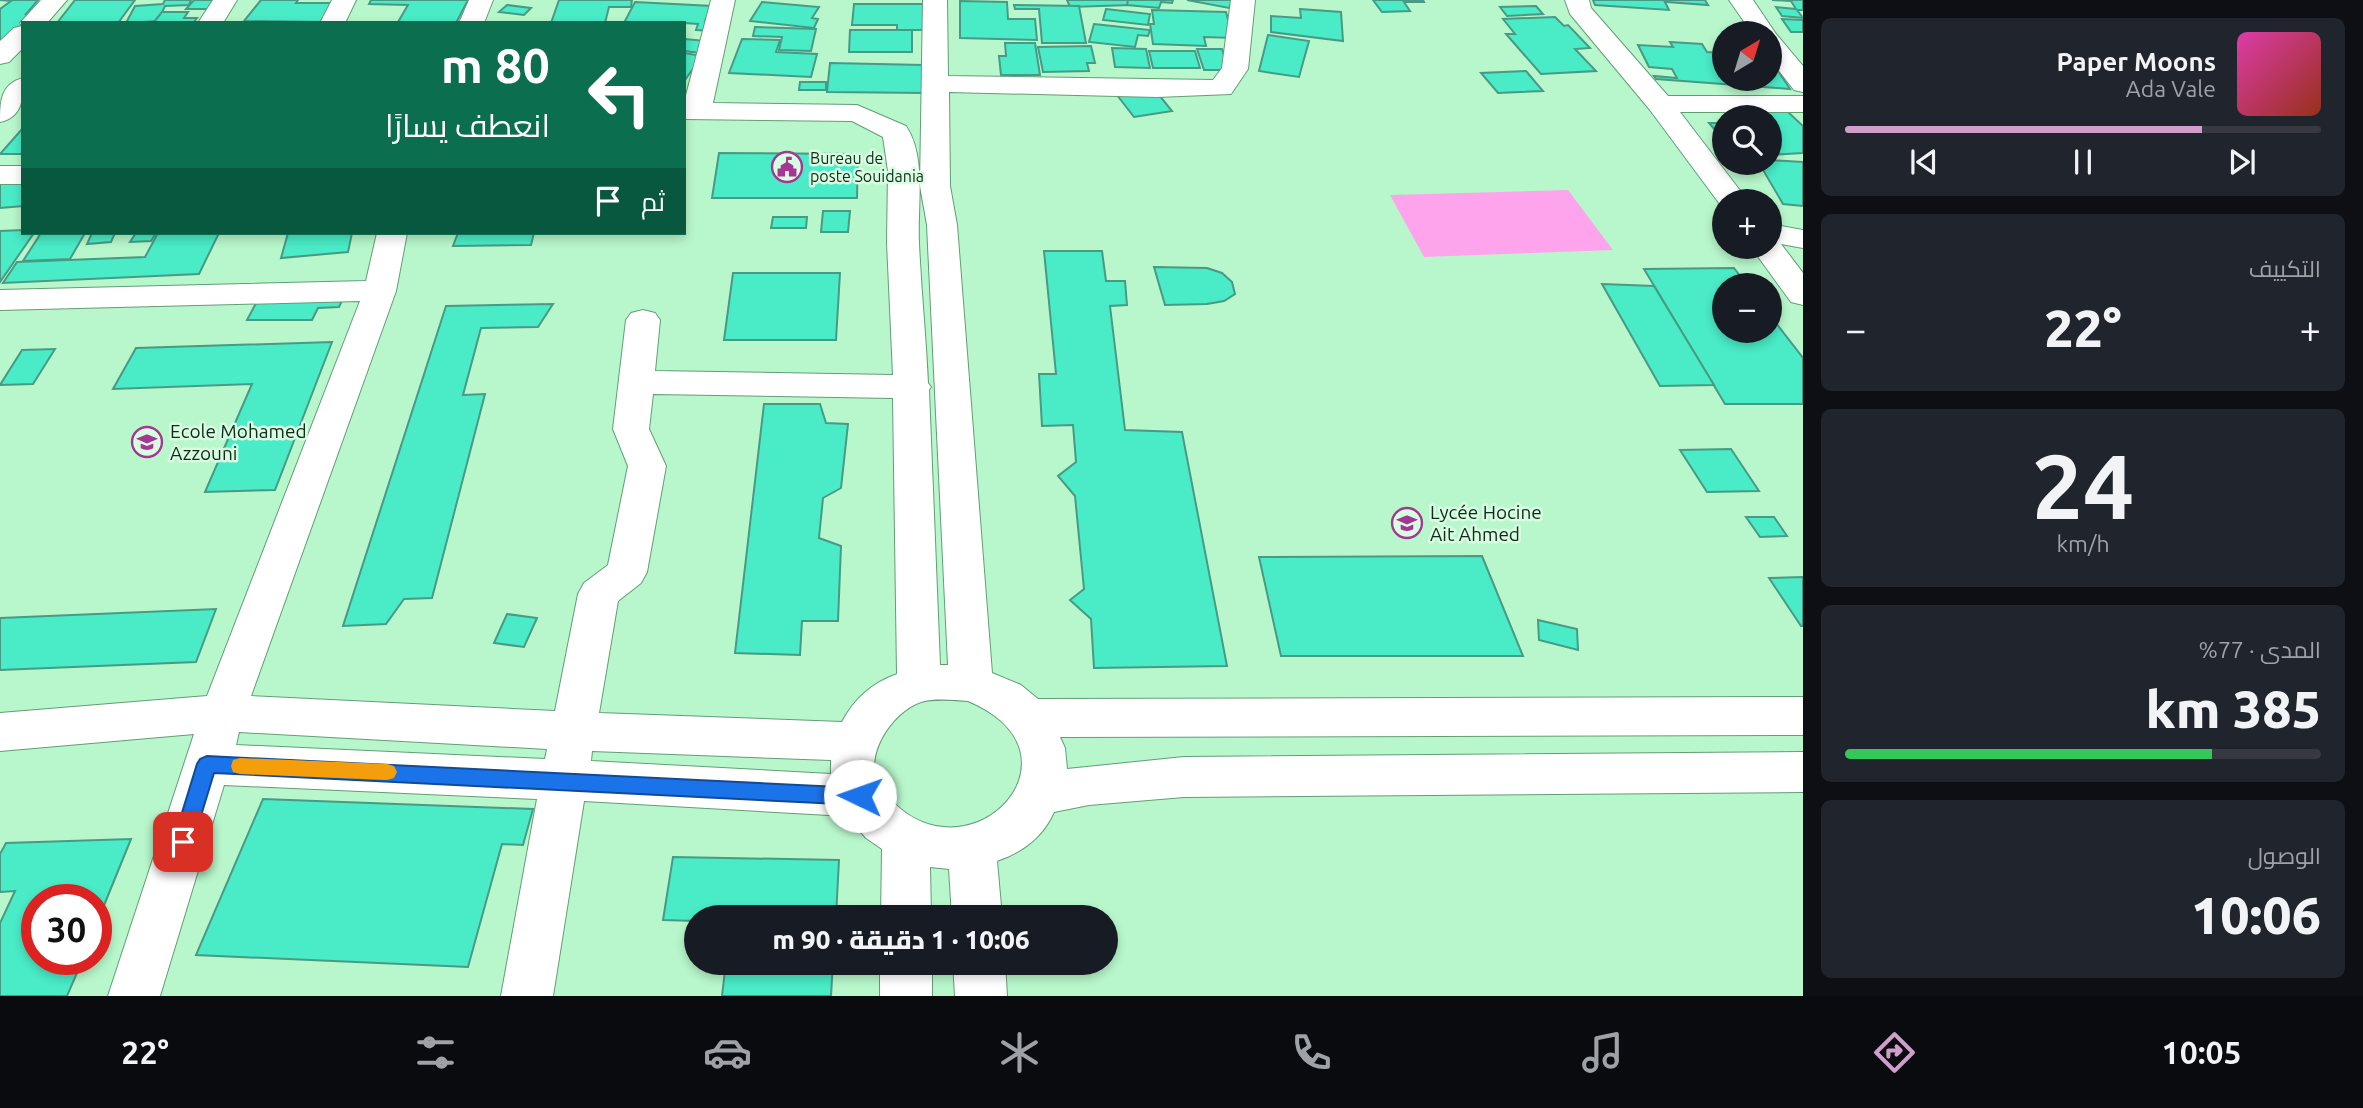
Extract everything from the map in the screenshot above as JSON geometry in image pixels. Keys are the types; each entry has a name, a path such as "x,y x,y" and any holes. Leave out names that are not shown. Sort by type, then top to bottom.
{"street":[{"path":"35,21 55,0"},
{"path":"211,21 225,0"},
{"path":"333,21 344,0"},
{"path":"472,21 481,0"},
{"path":"723,0 691,111 857,113 896,132 902,146 901,210 913,387 919,685"},
{"path":"935,0 935,186 942,225 971,683"},
{"path":"933,84 1221,88 1235,69 1243,0"},
{"path":"1741,0 1756,21"},
{"path":"1571,4 1660,104 1724,189"},
{"path":"0,56 21,35"},
{"path":"1782,57 1803,84"},
{"path":"0,80 21,83"},
{"path":"0,114 21,86"},
{"path":"1660,104 1803,104"},
{"path":"0,175 21,175"},
{"path":"134,996 223,713 380,291 392,235"},
{"path":"1782,235 1803,239"},
{"path":"1776,259 1803,295"},
{"path":"0,300 380,291"},
{"path":"527,996 572,731 599,594 627,572 647,466 631,429 643,320"},
{"path":"638,382 913,387"},
{"path":"971,683 1006,699 1027,718 1041,741 1046,768 1041,794 1026,818 1002,836 972,847 939,847 906,838 879,820 860,796 852,769 855,742 869,716 891,696 919,685 971,683"},
{"path":"0,733 223,713 855,742"},
{"path":"1027,718 1803,716"},
{"path":"207,764 860,796"},
{"path":"1041,794 1089,785 1184,777 1803,772"},
{"path":"906,838 906,905"},
{"path":"972,847 976,905"},
{"path":"906,975 906,996"},
{"path":"980,975 981,996"}],"shaded area":[{"path":"1568,190 1613,250 1424,257 1390,195"}],"building":[{"path":"0,0 38,0 26,14 37,13 26,21 21,21 21,31 0,44 0,9 11,1"},
{"path":"75,0 135,0 119,21 59,21"},
{"path":"165,0 191,0 189,5 165,6 158,21 127,21 135,6 163,4"},
{"path":"194,0 227,0 219,9 186,9"},
{"path":"261,0 336,3 325,21 244,21"},
{"path":"371,0 468,0 457,21 399,21 408,5 369,4"},
{"path":"559,0 632,0 631,7 609,7 606,21 552,21"},
{"path":"1067,0 1128,0 1130,5 1070,7"},
{"path":"1128,0 1173,0 1172,3 1161,2 1159,8 1127,5"},
{"path":"1187,0 1233,0 1229,8"},
{"path":"1373,0 1424,2 1404,2 1410,11 1382,12"},
{"path":"1593,0 1664,0 1669,10 1595,5"},
{"path":"1666,0 1705,0 1708,5 1667,2"},
{"path":"1772,0 1803,0 1803,10 1797,10 1803,18 1782,16 1776,7 1796,9 1791,1"},
{"path":"960,1 1007,2 1008,19 1035,19 1037,40 960,38"},
{"path":"635,2 712,6 705,21 717,22 714,31 696,30 698,24 686,21 625,21"},
{"path":"762,2 819,7 812,18 818,19 814,28 750,21"},
{"path":"854,4 923,4 924,30 897,30 897,25 852,25"},
{"path":"507,5 531,8 524,15 499,12"},
{"path":"1014,5 1079,6 1086,43 1042,43 1039,9 1015,9"},
{"path":"1536,6 1543,14 1507,16 1500,7"},
{"path":"1106,9 1150,14 1148,25 1103,20"},
{"path":"1300,9 1341,12 1343,41 1271,32 1271,16 1301,18"},
{"path":"1152,10 1226,12 1233,38 1204,37 1206,46 1153,44 1150,24 1154,24"},
{"path":"162,12 188,12 184,18 197,18 195,21 155,21"},
{"path":"1555,17 1564,26 1568,25 1590,48 1575,49 1596,71 1541,74 1506,34 1515,34 1503,19"},
{"path":"1782,19 1803,20 1803,32 1791,32"},
{"path":"1094,24 1150,30 1148,36 1138,35 1135,47 1089,42"},
{"path":"755,27 816,29 811,51 779,50 782,37 753,36"},
{"path":"850,30 912,30 912,52 849,52"},
{"path":"1268,35 1309,41 1299,77 1259,71"},
{"path":"686,39 707,41 701,53 686,51"},
{"path":"742,39 780,40 776,52 817,54 811,77 729,73"},
{"path":"1670,42 1702,44 1707,52 1712,52 1712,83 1656,79 1654,76 1677,78 1672,69 1649,67 1638,45 1673,47"},
{"path":"1005,43 1035,43 1040,75 1001,75 999,56 1006,56"},
{"path":"1091,46 1095,63 1087,63 1089,71 1043,72 1038,47"},
{"path":"1112,48 1146,49 1150,68 1115,67"},
{"path":"1197,49 1222,49 1229,70 1204,70"},
{"path":"1149,51 1195,51 1200,68 1153,68"},
{"path":"686,53 702,56 686,79"},
{"path":"830,63 924,65 924,93 827,92"},
{"path":"1526,71 1543,91 1498,93 1481,73"},
{"path":"1782,77 1790,89 1782,88"},
{"path":"800,82 826,82 826,90 799,90"},
{"path":"1155,90 1172,111 1134,117 1117,95"},
{"path":"1782,111 1787,111 1803,126 1803,153 1782,154"},
{"path":"21,130 21,154 0,154"},
{"name":"Bureau de poste Souidania","path":"719,153 858,154 857,198 712,198"},
{"path":"1782,161 1803,162 1803,206 1783,204 1782,189 1774,189 1766,175 1782,175"},
{"path":"21,178 21,206 0,208 0,179"},
{"path":"823,211 850,211 848,232 821,232"},
{"path":"773,217 807,217 806,228 771,228"},
{"path":"21,230 21,235 33,235 0,282 0,231"},
{"path":"40,235 84,235 70,259 23,261"},
{"path":"91,235 114,235 111,242 87,244"},
{"path":"135,235 155,235 151,241 130,242"},
{"path":"157,235 218,235 199,274 3,283 17,262 145,257"},
{"path":"287,235 352,235 348,252 281,258"},
{"path":"457,235 534,235 531,245 453,246"},
{"path":"1044,251 1102,251 1106,281 1125,281 1127,305 1110,306 1125,430 1182,432 1227,666 1094,668 1091,619 1070,600 1084,589 1075,496 1058,476 1076,462 1073,425 1042,426 1039,374 1056,374"},
{"path":"1154,267 1207,268 1222,273 1232,282 1235,294 1224,301 1207,304 1165,305"},
{"path":"1734,268 1738,273 1712,273 1712,343 1782,343 1782,331 1803,358 1803,404 1725,404 1644,269"},
{"path":"733,273 840,273 836,340 724,340"},
{"path":"1602,284 1654,286 1714,385 1660,386"},
{"path":"264,288 348,288 339,307 318,308 312,320 247,320"},
{"path":"553,304 538,327 481,328 463,395 485,394 432,598 404,599 386,624 343,626 446,306"},
{"path":"332,342 275,490 205,492 252,384 113,389 136,348"},
{"path":"55,349 33,384 0,385 22,350"},
{"path":"764,404 820,404 826,423 848,424 841,488 823,498 819,538 841,546 838,621 802,621 800,655 735,653"},
{"path":"1731,449 1759,491 1707,492 1680,450"},
{"path":"1746,517 1774,517 1787,536 1760,537"},
{"path":"1482,556 1523,656 1281,656 1259,557"},
{"path":"1803,577 1803,626 1801,626 1769,578"},
{"path":"216,609 196,662 0,670 0,618"},
{"path":"507,614 537,618 524,647 494,643"},
{"path":"1538,620 1577,629 1578,650 1539,640"},
{"path":"263,799 533,809 523,845 502,844 468,967 196,955"},
{"path":"131,839 112,886 21,884 21,975 76,975 67,996 0,996 0,923 15,891 0,892 0,854 6,843"},
{"path":"673,857 839,860 837,905 684,905 684,921 663,920"},
{"path":"724,975 832,975 831,996 722,996"}],"slow traffic":[{"path":"240,766 387,772"}],"place":[{"name":"Bureau de poste Souidania","path":"787,167"},
{"name":"Ecole Mohamed Azzouni","path":"147,442"},
{"name":"Lycée Hocine Ait Ahmed","path":"1407,523"}],"route":[{"path":"183,842 207,764 860,796"}]}
